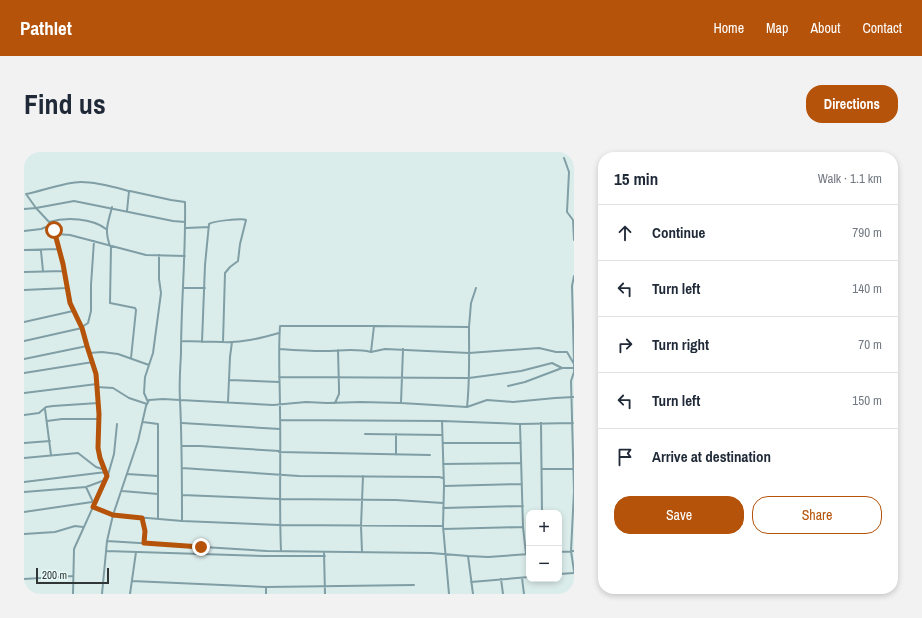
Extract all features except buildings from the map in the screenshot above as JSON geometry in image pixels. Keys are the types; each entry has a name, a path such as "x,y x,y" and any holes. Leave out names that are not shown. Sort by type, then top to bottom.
{"street":[{"path":"564,158 569,172 567,212 573,220 574,240"},
{"path":"107,476 98,448 97,386 93,362 82,328 73,311 56,234 49,222 26,194 80,182 93,183 185,202 185,256 180,400 182,423 182,521"},
{"path":"127,211 129,191"},
{"path":"24,209 74,201 178,222 185,222"},
{"path":"112,208 106,229 111,246 110,303 135,308 136,310 131,358"},
{"path":"49,222 73,218 96,223 106,229"},
{"path":"202,342 209,223 229,222 244,219 246,220 240,244 238,261 225,272 223,342"},
{"path":"24,231 41,229 51,225"},
{"path":"185,228 209,226"},
{"path":"56,234 70,235 143,254 185,256"},
{"path":"24,341 82,328 88,323 91,311 94,241"},
{"path":"24,250 59,249"},
{"path":"41,250 43,271"},
{"path":"102,594 106,541 113,515 144,422 147,403 144,393 145,377 153,353 161,297 159,279 160,255"},
{"path":"24,272 64,271"},
{"path":"562,574 574,572 574,365 572,286 574,276"},
{"path":"24,290 67,288"},
{"path":"183,288 205,288"},
{"path":"468,407 469,327 471,302 476,288"},
{"path":"24,322 73,311"},
{"path":"281,551 279,452 280,326 469,327"},
{"path":"371,352 374,326"},
{"path":"181,341 232,342 279,333"},
{"path":"228,402 232,342"},
{"path":"24,359 87,346"},
{"path":"280,350 363,350 371,352 385,349 403,349 469,353 539,348 556,352 567,352 574,365"},
{"path":"401,403 403,349"},
{"path":"335,403 339,394 338,350"},
{"path":"89,353 111,353 131,358 149,365"},
{"path":"24,373 93,362"},
{"path":"279,377 339,376 469,378 521,371 552,363 562,368"},
{"path":"508,386 525,382 574,365"},
{"path":"230,380 279,382"},
{"path":"24,393 97,386 114,388 129,398 147,403 158,399 280,405 306,402 401,403 468,407 487,400 513,402 573,397"},
{"path":"24,415 37,414 45,408 53,406 98,404"},
{"path":"45,408 51,455"},
{"path":"47,421 62,419 98,419"},
{"path":"280,420 442,421 520,424 573,423"},
{"path":"442,421 444,478 443,528 448,594"},
{"path":"144,422 158,424 158,518"},
{"path":"182,423 280,429"},
{"path":"541,423 542,510"},
{"path":"73,594 73,553 94,502 106,479 114,454 118,424"},
{"path":"106,541 267,551 431,553 488,557 526,554 523,527 520,424"},
{"path":"365,434 442,435"},
{"path":"396,434 396,455"},
{"path":"24,443 50,441"},
{"path":"443,443 521,443"},
{"path":"182,446 279,452 430,455"},
{"path":"24,458 78,453 96,467 105,471"},
{"path":"443,464 521,463"},
{"path":"182,468 280,475 444,478"},
{"path":"542,469 573,469"},
{"path":"24,482 105,471"},
{"path":"127,474 158,476"},
{"path":"362,552 361,526 363,476"},
{"path":"24,492 86,487 106,479"},
{"path":"444,486 522,484"},
{"path":"86,487 94,502"},
{"path":"122,491 158,494"},
{"path":"182,495 280,499 403,500 443,503"},
{"path":"24,512 94,502"},
{"path":"443,508 523,506"},
{"path":"93,507 113,515 182,521 280,525 443,528 523,527"},
{"path":"142,518 145,531 144,543"},
{"path":"24,534 55,532 75,526 83,527"},
{"path":"106,551 264,556 324,556"},
{"path":"562,552 573,551"},
{"path":"130,594 136,552"},
{"path":"324,552 325,594"},
{"path":"468,556 473,594"},
{"path":"24,578 73,576"},
{"path":"471,582 526,577"},
{"path":"522,578 524,594"},
{"path":"501,580 503,594"},
{"path":"132,581 266,587 325,585 414,585"},
{"path":"266,587 266,594"}],"route":[{"path":"54,230 63,264 70,303 82,328 96,374 99,414 98,448 107,476 93,507 113,515 142,518 146,536 144,543 201,547"}]}
